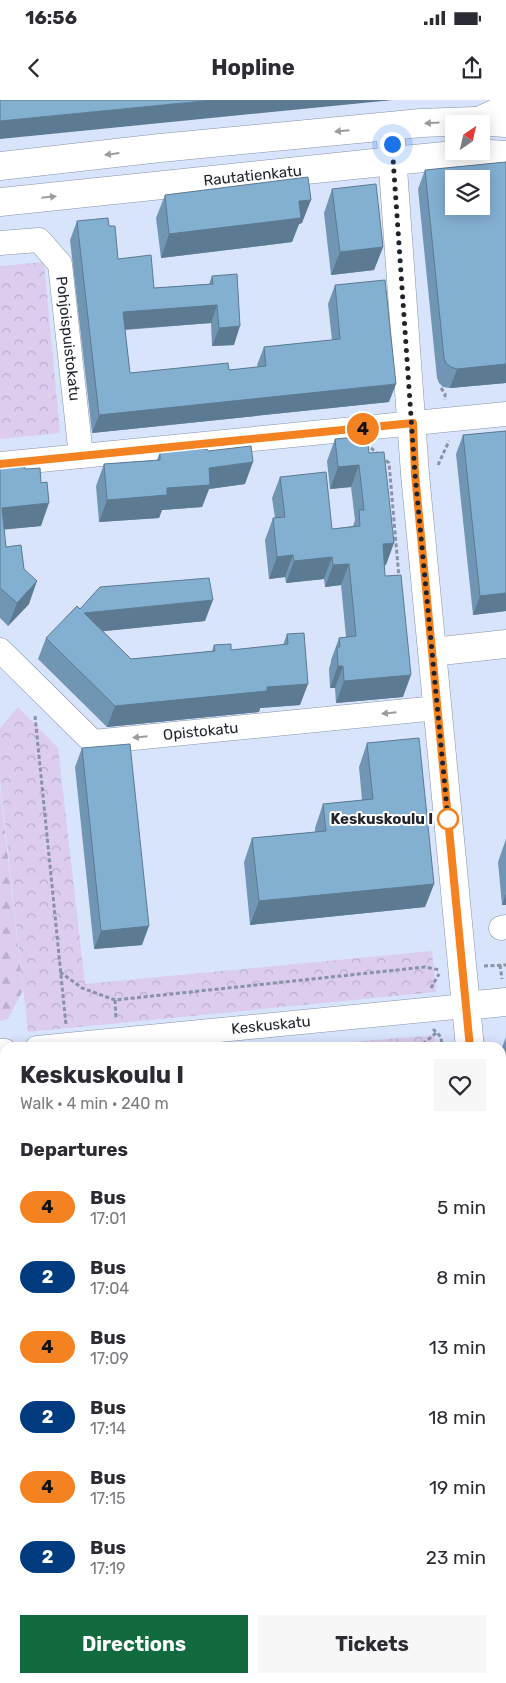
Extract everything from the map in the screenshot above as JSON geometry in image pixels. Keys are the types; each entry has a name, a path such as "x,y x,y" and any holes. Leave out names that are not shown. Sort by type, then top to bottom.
{"main road":[{"path":"0,166 160,148 445,122"},
{"path":"490,122 506,123"},
{"path":"390,127 413,423 415,474 469,1042"},
{"name":"Rautatienkatu","path":"0,202 424,157 475,153 506,155"},
{"path":"432,652 506,644"},
{"name":"Keskuskatu","path":"465,1006 506,1002"}],"street":[{"path":"487,115 506,106"},
{"name":"Pohjoispuistokatu","path":"0,243 39,240 60,264 81,456"},
{"path":"0,464 506,414"},
{"name":"Opistokatu","path":"0,650 93,742 437,708"},
{"name":"Keskuskatu","path":"97,1042 465,1006"}],"path":[{"path":"436,467 448,441 458,440"},
{"path":"390,479 399,583"},
{"path":"35,710 66,1025"},
{"path":"440,961 441,971 430,989 433,1028 441,1036 442,1042"},
{"path":"480,966 506,965"},
{"path":"60,972 82,988 115,1000 425,967 441,971"},
{"path":"115,1000 116,1020"},
{"path":"425,1042 436,1033"}],"green space":[{"path":"44,262 60,433 0,439 0,266"},
{"path":"18,707 58,748 85,984 432,951 436,992 28,1032 0,780 0,728"},
{"path":"0,789 23,990 8,1019 0,1021"},
{"path":"434,1035 435,1042 352,1042"}],"building":[{"path":"0,100 214,100 0,121"},
{"path":"506,162 506,364 457,369 446,363 425,170"},
{"path":"308,177 311,200 299,201 301,218 169,234 165,195"},
{"path":"376,184 383,247 340,252 332,189"},
{"path":"108,218 109,226 115,226 118,259 151,255 154,288 213,284 212,276 237,274 240,326 219,328 217,305 123,312 130,373 228,363 229,370 266,366 264,347 340,339 335,285 385,280 396,384 99,415 77,221"},
{"path":"506,431 506,593 480,596 463,435"},
{"path":"367,436 369,453 384,452 394,543 383,544 385,576 401,575 411,675 344,681 343,666 338,666 337,647 340,647 339,638 356,636 349,564 333,565 332,557 294,561 293,555 277,557 273,518 285,517 280,477 326,472 332,529 360,526 359,510 364,510 359,465 338,467 335,439"},
{"path":"251,446 253,462 209,468 210,485 167,488 167,495 107,500 104,464 160,460 160,452 207,449 208,451"},
{"path":"24,462 25,469 40,468 41,483 47,482 49,503 2,508 6,547 21,545 24,569 37,581 17,603 0,588 0,468 4,468 7,463"},
{"path":"209,578 213,600 84,613 131,659 215,651 214,645 231,644 231,650 288,644 287,634 304,633 308,684 267,687 267,691 115,706 46,638 77,606 80,609 100,587"},
{"path":"419,738 434,884 259,901 252,838 326,831 323,804 373,799 367,743"},
{"path":"130,744 149,926 101,931 82,748"}],"bus line":[{"name":"4","path":"0,464 413,423 415,474 469,1042"}],"place":[{"name":"Keskuskoulu I","path":"448,819"}],"route":[{"path":"392,144 413,423 415,474 448,819"}]}
